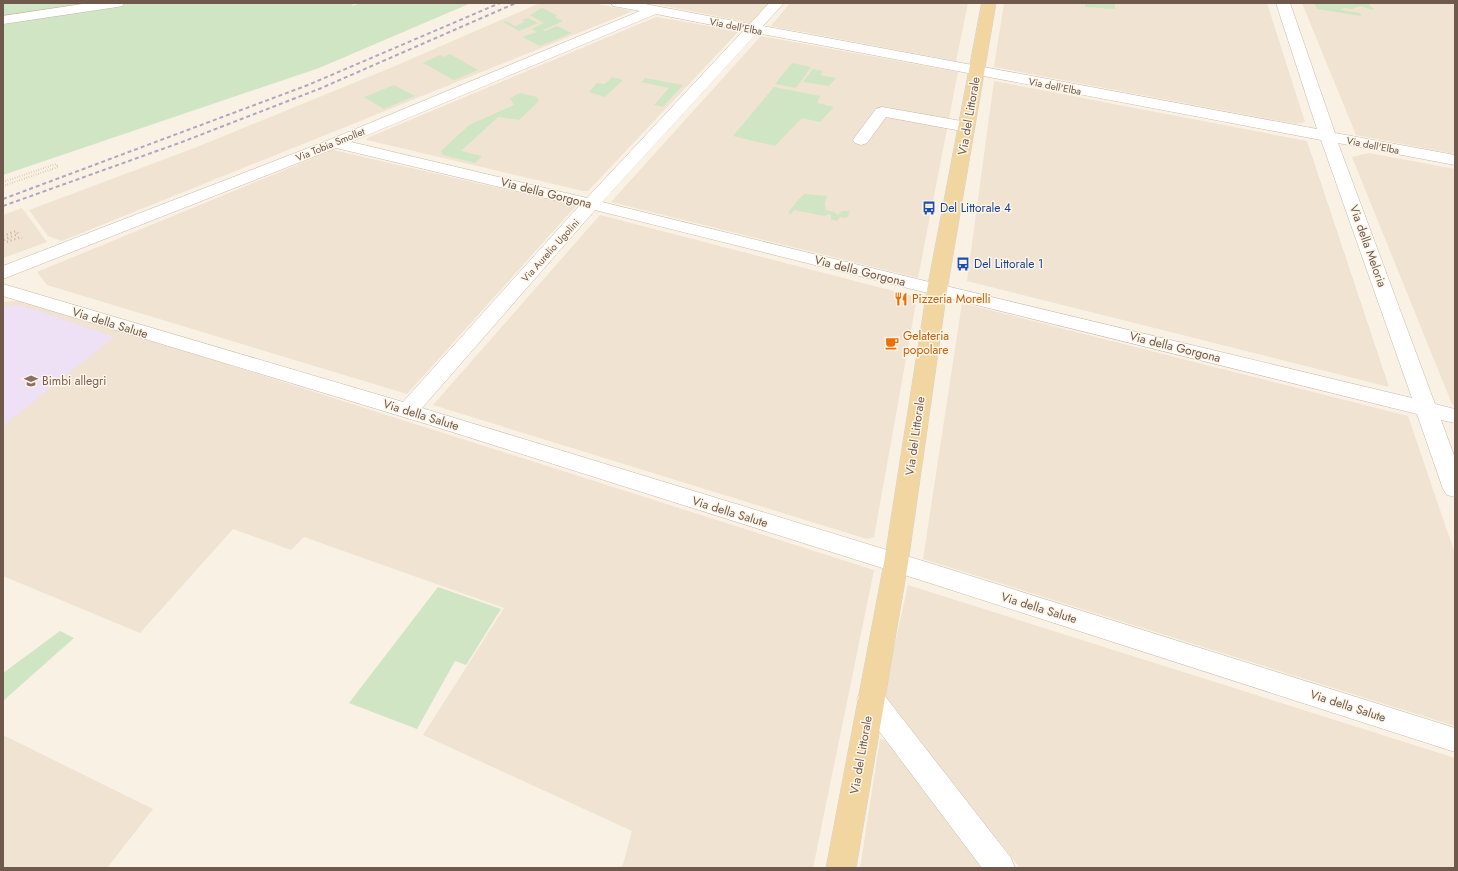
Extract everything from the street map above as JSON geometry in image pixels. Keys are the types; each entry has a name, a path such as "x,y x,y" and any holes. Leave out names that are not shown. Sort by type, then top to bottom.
{"main road":[{"name":"Via del Littorale","path":"841,868 896,563 937,290 989,3"}],"street":[{"path":"3,20 117,3"},
{"name":"Via dell'Elba","path":"618,3 655,10 682,19 753,29 1455,160"},
{"name":"Via Aurelio Ugolini","path":"407,411 591,204 777,3"},
{"name":"Via della Meloria","path":"1283,3 1328,137 1455,489"},
{"name":"Via Tobia Smollet","path":"3,273 335,143 655,10"},
{"path":"861,140 882,112 967,127"},
{"name":"Via della Gorgona","path":"335,143 591,204 1455,416"},
{"name":"Via della Salute","path":"3,290 407,411 896,563 1455,740"},
{"path":"871,699 1000,868"}],"path":[{"path":"3,182 56,164 58,167 3,186"},
{"path":"3,236 16,232 18,234 3,240"}],"shaded area":[{"path":"540,3 593,3 633,11 62,241 48,236 29,210 197,147 395,66"},
{"path":"650,3 769,3 751,23"},
{"path":"790,3 968,3 956,61 771,26"},
{"path":"1004,3 1267,3 1305,122 1296,124 994,67"},
{"path":"1302,3 1455,3 1455,154 1356,135"},
{"path":"656,17 739,31 588,191 367,140 367,138"},
{"path":"761,36 958,72 918,278 611,202"},
{"path":"994,81 1307,141 1389,387 967,281"},
{"path":"333,150 576,206 407,394 47,285 37,272"},
{"path":"1369,153 1455,169 1455,405 1452,404 1352,157"},
{"path":"22,208 47,242 3,258 3,215"},
{"path":"600,215 917,297 874,537 867,539 433,405"},
{"path":"25,300 874,570 813,868 622,868 632,831 423,735 504,608 304,537 291,550 233,529 140,633 3,576 3,302"},
{"path":"962,303 1408,416 1455,554 1455,726 923,559"},
{"name":"Bimbi allegri","path":"14,305 36,310 114,337 3,426 3,307"},
{"path":"908,585 1455,758 1455,868 1020,868 883,697"},
{"path":"3,735 153,809 107,868 3,868"},
{"path":"880,739 900,743 989,868 860,868"}],"green space":[{"path":"3,3 353,3 352,6 361,3 471,3 319,68 3,175"},
{"path":"1085,3 1115,3 1115,9 1085,7"},
{"path":"1314,3 1369,3 1373,10 1360,6 1352,9 1343,8 1341,10 1360,13 1361,16 1317,9"},
{"path":"542,8 557,15 555,17 563,21 543,30 545,31 557,26 572,33 540,46 522,37 537,32 531,29 544,23 530,15"},
{"path":"528,18 538,23 519,31 503,22 506,21 515,26 525,22 522,20"},
{"path":"450,54 478,70 454,80 423,63 440,55 443,57"},
{"path":"792,63 811,67 796,88 775,84"},
{"path":"813,69 823,71 820,75 836,78 829,86 803,82"},
{"path":"612,77 623,80 605,97 589,92 597,83 605,84"},
{"path":"645,78 683,85 663,107 654,105 669,88 641,82"},
{"path":"394,85 415,96 384,109 364,97"},
{"path":"774,87 820,96 817,103 834,107 820,122 802,118 775,146 733,136"},
{"path":"520,93 537,97 539,101 519,120 498,117 461,151 482,156 475,163 443,155 441,151 469,125 514,105 510,98"},
{"path":"805,194 827,196 825,204 826,210 835,212 838,215 842,211 850,211 847,218 840,217 837,221 831,219 831,215 828,214 825,216 794,210 791,214 788,213 798,200"},
{"path":"438,587 501,609 466,665 455,661 417,729 349,703"},
{"path":"60,631 74,638 3,701 3,673"}],"railway":[{"path":"3,199 308,85 500,3"},
{"path":"3,206 182,142 319,89 516,3"}],"place":[{"name":"Del Littorale 4","path":"929,208"},
{"name":"Del Littorale 1","path":"963,264"},
{"name":"Pizzeria Morelli","path":"901,299"},
{"name":"Gelateria popolare","path":"892,343"},
{"name":"Bimbi allegri","path":"31,381"}]}
